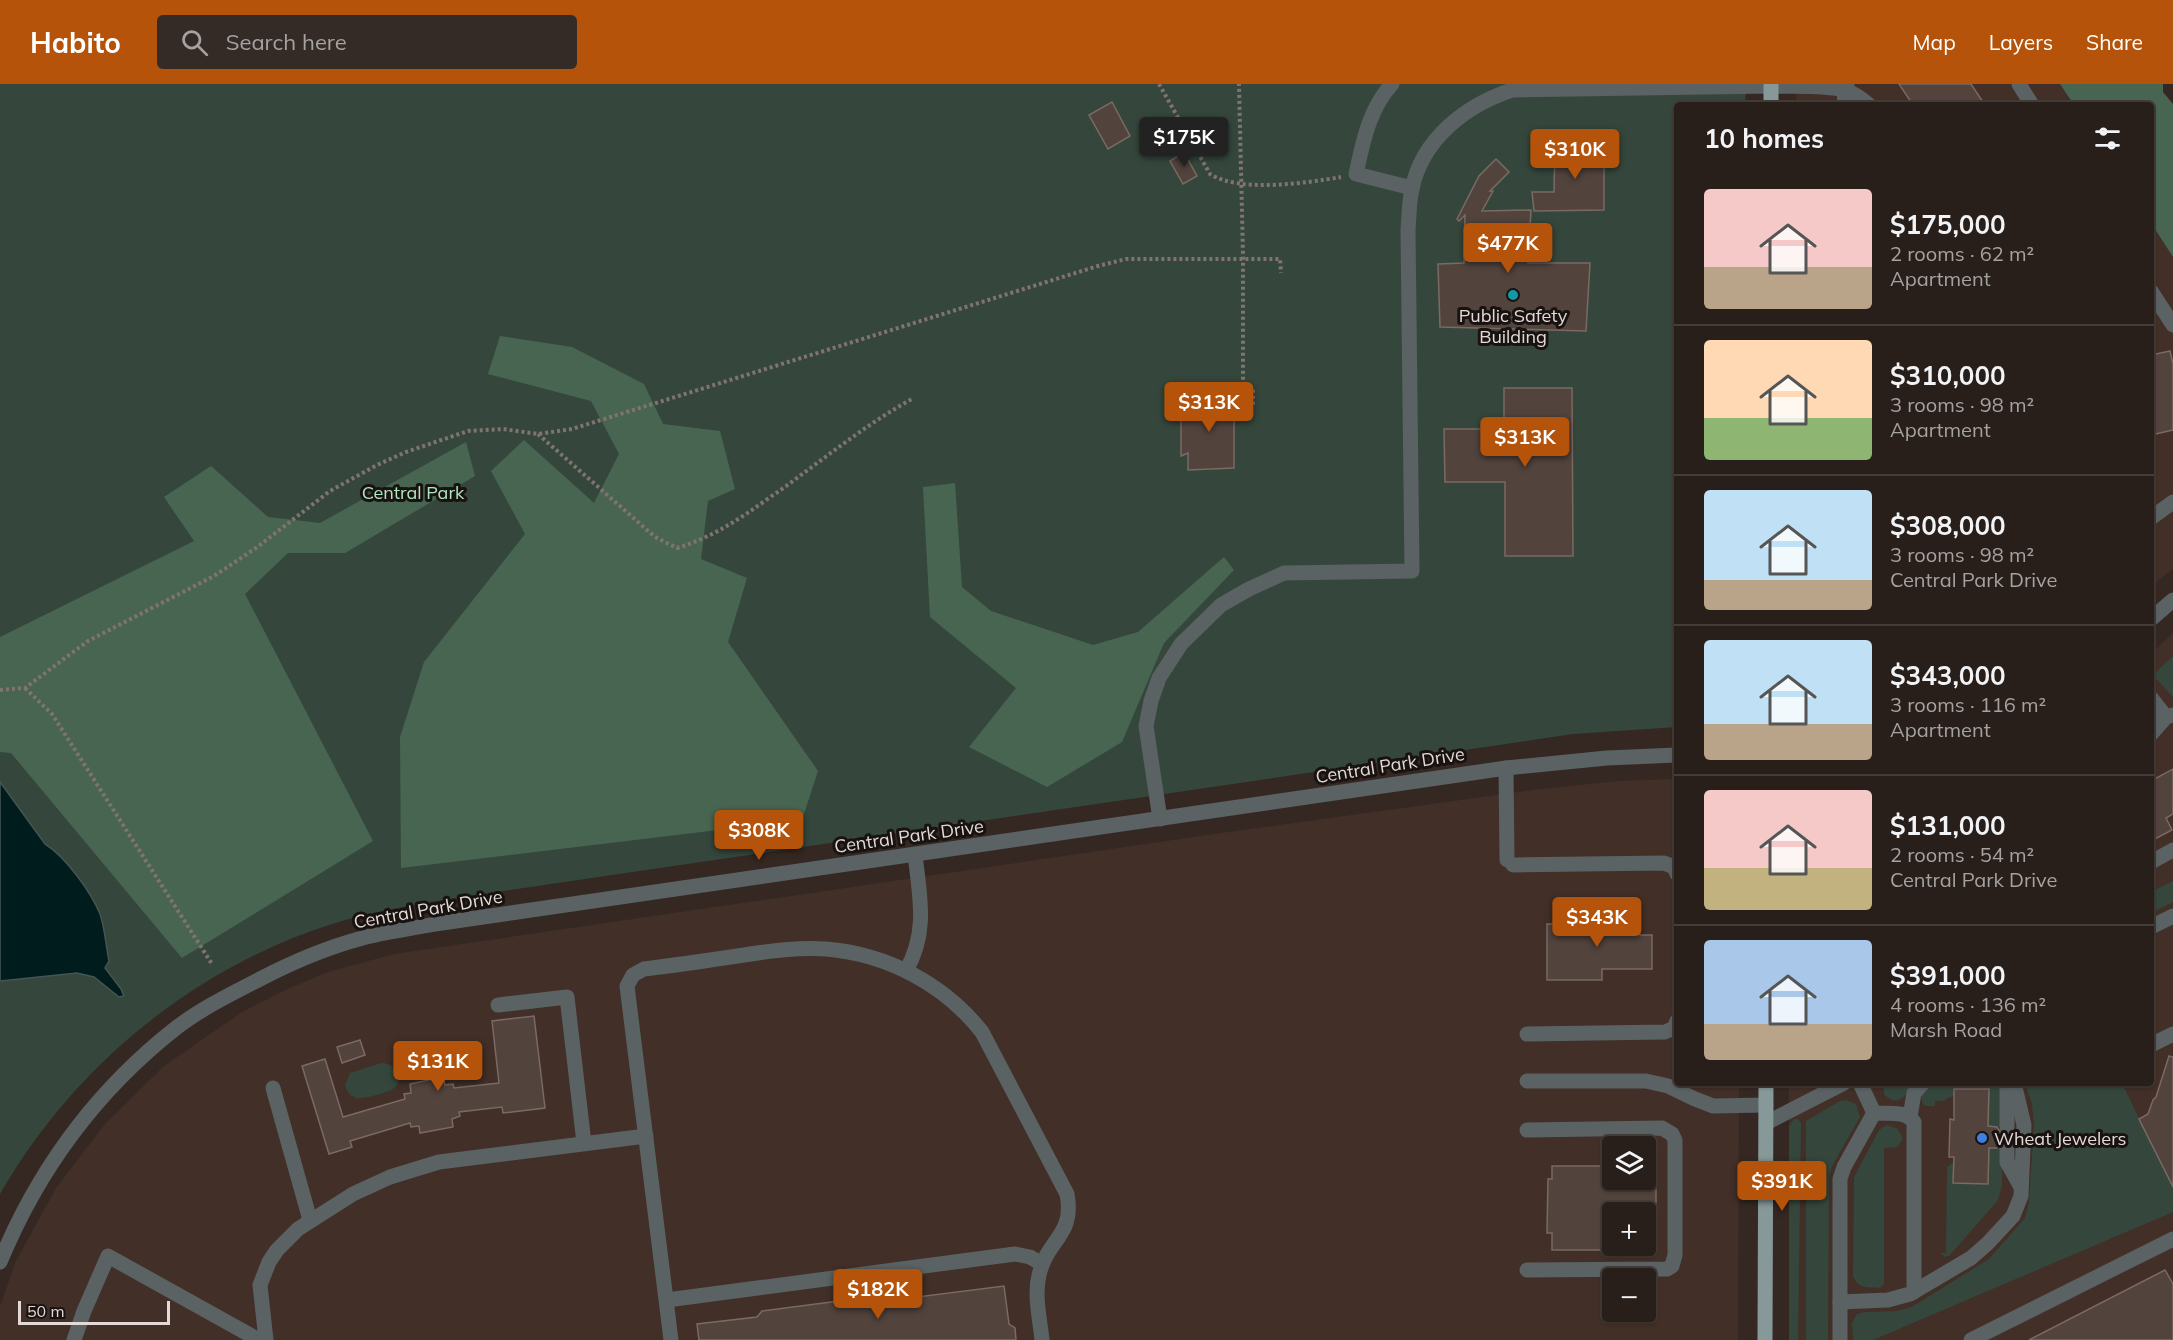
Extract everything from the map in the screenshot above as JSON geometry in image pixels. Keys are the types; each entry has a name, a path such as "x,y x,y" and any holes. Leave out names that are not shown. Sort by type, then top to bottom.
{"main road":[{"path":"1771,85 1771,102"},
{"path":"1765,1340 1766,1086"}],"street":[{"path":"1392,84 1382,95 1365,130 1356,174 1412,188"},
{"path":"2019,84 2030,102"},
{"path":"1160,819 1146,726 1150,701 1160,678 1176,652 1197,628 1221,605 1284,573 1412,571 1408,240 1412,188 1425,154 1447,127 1472,107 1510,87 1771,85 1854,94 1865,102"},
{"path":"2154,296 2173,325"},
{"path":"2154,516 2173,502"},
{"path":"2154,616 2173,600"},
{"path":"2154,701 2170,716 2154,731"},
{"name":"Central Park Drive","path":"0,1262 14,1229 52,1161 85,1116 127,1071 177,1028 231,993 297,960 360,939 435,924 1506,768 1607,758 1674,755"},
{"path":"1506,768 1510,863 1664,863 1674,867"},
{"path":"2154,860 2173,850"},
{"path":"906,971 918,947 921,923 915,855"},
{"path":"2154,926 2173,916"},
{"path":"671,1340 626,991 629,981 638,972 799,948 846,952 906,971 936,987 953,1000 982,1032 1063,1184 1069,1205 1068,1221 1042,1264 1037,1289 1042,1340"},
{"path":"498,1005 567,997 584,1143"},
{"path":"1527,1034 1665,1032 1674,1029"},
{"path":"2154,1044 2173,1034"},
{"path":"1527,1081 1646,1081 1668,1086 1695,1100 1713,1106 1766,1105"},
{"path":"1766,1123 1838,1086"},
{"path":"1861,1086 1874,1113"},
{"path":"1910,1117 1914,1093 1920,1086"},
{"path":"2007,1086 2007,1127"},
{"path":"1840,1302 1896,1299 1914,1292 1971,1258 2013,1216 2019,1204 2024,1125 2015,1086"},
{"path":"273,1088 310,1220"},
{"path":"1874,1113 1902,1114 1910,1117 1914,1122 1914,1292"},
{"path":"1840,1340 1840,1179 1844,1167 1874,1113"},
{"path":"1527,1130 1667,1130 1675,1140 1675,1255 1672,1266 1667,1269 1527,1270"},
{"path":"266,1340 260,1285 277,1250 310,1220 372,1184 424,1165 439,1162 646,1136"},
{"path":"2007,1148 2007,1162 2021,1187"},
{"path":"1971,1340 2173,1239"},
{"path":"667,1300 1015,1254 1030,1257 1042,1264"},
{"path":"74,1340 108,1256 259,1340"}],"path":[{"path":"1159,84 1210,174 1221,181 1242,184 1305,183 1356,174"},
{"path":"1237,411 1253,406 1253,387 1242,388 1244,255 1239,84"},
{"path":"0,690 26,688 88,641 214,576 256,548 330,491 406,452 468,431 503,429 538,434 572,429 1126,259 1280,260 1281,273"},
{"path":"538,434 655,537 677,548 701,541 726,528 883,415 912,399"},
{"path":"26,688 52,714 212,964"}],"shaded area":[{"path":"1797,84 2060,84 2072,102 1796,102"},
{"path":"2154,228 2173,257 2173,569 2154,584"},
{"path":"2173,633 2173,1340 1789,1340 1789,1086 2154,1086 2154,651"},
{"path":"1674,779 1674,1086 1739,1086 1738,1340 0,1340 0,1306 16,1261 56,1188 105,1124 164,1066 242,1012 328,972 394,954 1207,835 1533,790 1618,781"}],"green space":[{"name":"Central Park","path":"0,84 1746,84 1745,102 1674,102 1674,727 1573,734 448,899 346,920 281,943 231,967 185,995 141,1028 101,1064 63,1104 30,1147 0,1194"},
{"path":"2060,84 2163,84 2163,92 2173,104 2173,257 2154,228 2154,102 2072,102"},
{"path":"500,336 572,347 644,384 663,424 720,431 735,489 708,501 701,559 747,578 728,642 818,771 802,820 401,868 400,737 424,662 525,534 491,471 524,440 594,503 619,454 591,401 488,374"},
{"path":"466,442 475,476 345,553 288,553 245,594 373,841 182,958 11,753 0,752 0,637 194,541 164,497 211,466 268,517 320,523"},
{"path":"955,483 962,587 991,611 1093,645 1138,632 1224,557 1234,570 1164,643 1122,742 1047,787 969,747 1016,688 930,617 923,487"},
{"path":"2173,656 2173,697 2154,676"},
{"path":"2173,881 2173,902 2154,912 2154,890"},
{"path":"381,1063 390,1065 397,1071 398,1084 394,1088 366,1098 353,1097 345,1085 350,1073"},
{"path":"1884,1086 1912,1086 1901,1099 1893,1100 1884,1094"},
{"path":"1930,1086 1978,1086 1978,1089 1955,1089 1954,1096 1944,1101 1935,1101 1935,1106 1925,1106 1922,1102 1921,1094"},
{"path":"1982,1086 2002,1086 2003,1127 1988,1126 1989,1090 1981,1089"},
{"path":"2026,1086 2123,1086 2168,1178 2173,1176 2173,1212 1873,1340 1853,1340 1852,1323 1857,1314 1897,1311 1912,1307 1989,1259 2025,1218 2029,1202 2034,1126 2032,1104"},
{"path":"1846,1100 1856,1104 1860,1117 1833,1164 1829,1177 1828,1340 1806,1340 1806,1121 1840,1101"},
{"path":"1794,1119 1798,1119 1801,1123 1798,1340 1789,1340 1789,1126"},
{"path":"1887,1125 1898,1129 1903,1139 1897,1147 1884,1148 1884,1284 1880,1288 1861,1285 1853,1276 1854,1177 1879,1130"},
{"path":"1989,1148 2002,1148 2002,1185 1998,1200 1949,1256 1944,1257 1941,1253 1946,1253 1947,1167 1954,1162 1954,1183 1988,1184"}],"water":[{"path":"0,782 45,844 77,875 90,895 100,914 103,926 109,961 105,968 124,996 119,997 94,977 77,973 0,981"}],"building":[{"path":"1899,84 1971,84 1983,102 1911,102"},
{"path":"1112,102 1130,136 1108,149 1089,115"},
{"path":"1555,145 1604,145 1604,210 1534,211 1532,192 1554,192"},
{"path":"1184,152 1197,176 1183,184 1170,161"},
{"name":"Public Safety Building","path":"1496,159 1509,172 1490,191 1493,191 1482,211 1531,210 1528,263 1590,263 1586,331 1440,327 1438,264 1464,263 1465,215 1459,221 1457,219 1479,176"},
{"path":"2170,351 2173,364 2173,430 2154,434 2154,354"},
{"path":"1504,388 1572,388 1573,556 1505,556 1505,482 1445,482 1444,429 1504,429"},
{"path":"1188,396 1234,396 1234,468 1188,470 1188,453 1181,456 1181,411 1188,411"},
{"path":"2173,769 2173,814 2166,818 2172,830 2154,839 2154,779"},
{"path":"1601,915 1640,915 1640,935 1652,935 1652,969 1602,969 1602,980 1547,980 1547,924 1601,923"},
{"path":"534,1016 545,1108 503,1113 502,1107 459,1112 460,1116 452,1119 453,1127 420,1133 419,1126 411,1127 410,1123 350,1141 352,1147 329,1154 302,1066 325,1059 343,1117 405,1099 404,1094 411,1093 410,1084 443,1077 445,1085 453,1084 454,1088 499,1083 492,1021"},
{"path":"360,1040 365,1055 342,1063 337,1047"},
{"path":"2169,1056 2173,1057 2173,1187 2139,1119 2148,1114"},
{"name":"Wheat Jewelers","path":"1954,1089 1989,1089 1988,1126 1997,1127 2003,1136 2008,1137 2014,1134 2014,1141 2008,1138 2003,1139 1997,1148 1989,1148 1988,1184 1953,1183 1954,1157 1949,1157 1950,1119 1954,1120"},
{"path":"1552,1166 1602,1166 1602,1190 1656,1190 1656,1202 1602,1202 1602,1250 1552,1250 1552,1233 1547,1233 1548,1179 1552,1179"},
{"path":"2165,1270 2173,1284 2173,1340 2029,1340"},
{"path":"1004,1286 1009,1324 1015,1328 1016,1340 699,1340 697,1324 757,1317 762,1311 877,1296 878,1302"}],"place":[{"name":"Public Safety Building","path":"1513,295"},
{"name":"Wheat Jewelers","path":"1982,1138"}]}
